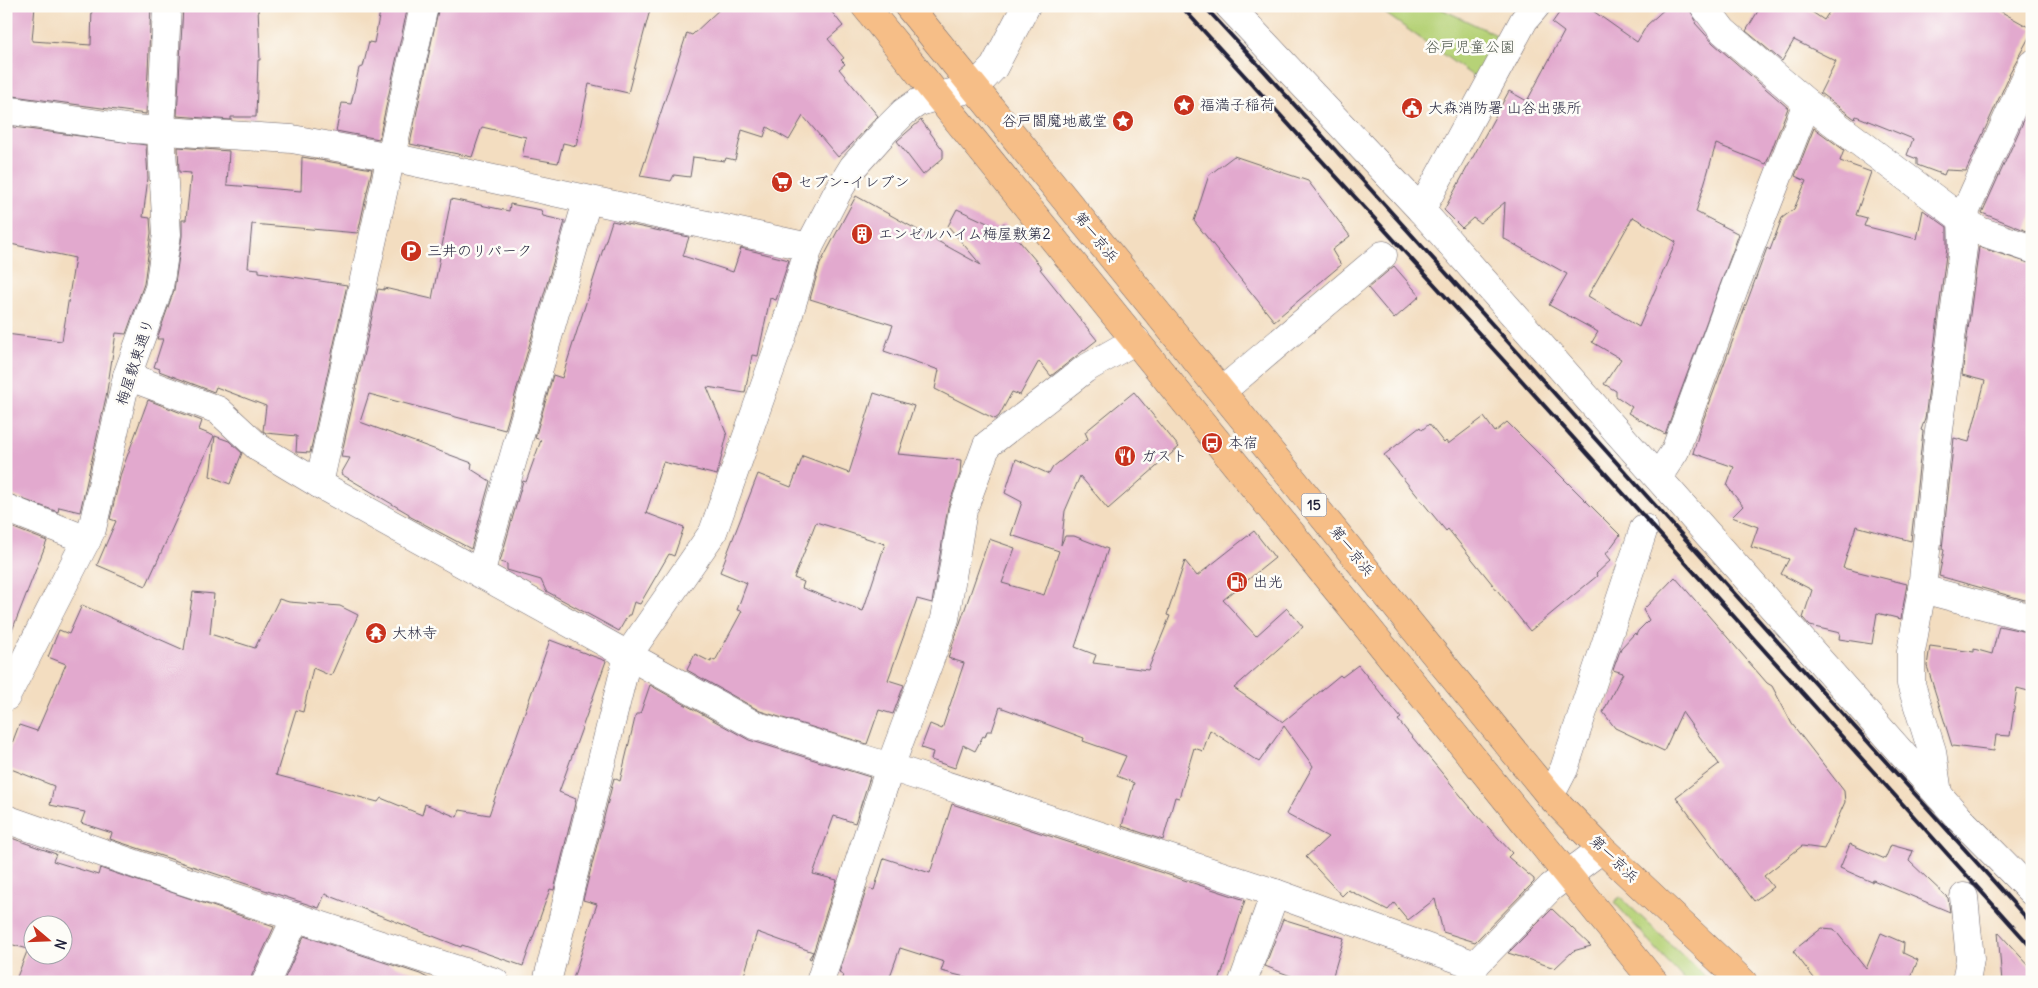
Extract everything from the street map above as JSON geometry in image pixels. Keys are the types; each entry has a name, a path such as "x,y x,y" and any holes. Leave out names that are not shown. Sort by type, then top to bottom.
{"highway":[{"name":"15","path":"865,6 1654,982"},
{"name":"第一京浜","path":"908,6 1550,796 1602,849 1743,982"}],"street":[{"name":"梅屋敷東通り","path":"6,697 92,529 127,376 163,272 167,234 160,132 167,6"},
{"path":"319,484 424,6"},
{"path":"547,982 628,656 713,532 783,334 810,247 836,193 853,167 904,112 917,104 938,96 974,88 994,67 1026,6"},
{"path":"1229,6 1421,210 1938,794 1957,821 2032,892"},
{"path":"1421,210 1524,20 1536,6"},
{"path":"1704,6 1723,31 1807,103 1962,219 1980,231 2032,249"},
{"path":"1938,794 1932,751 1911,684 1911,652 1922,589 1938,438 1963,248 1962,219 2032,64"},
{"path":"1658,477 1675,451 1736,284 1807,103"},
{"path":"6,110 160,132 292,139 391,158 810,247"},
{"path":"480,574 587,201"},
{"path":"1222,391 1383,255"},
{"path":"820,982 890,767 945,619 963,510 987,445 1085,369 1136,340"},
{"path":"127,376 218,410 258,448 319,484 754,725 890,767 1276,893 1473,974 1551,888 1602,849"},
{"path":"6,508 87,540"},
{"path":"1550,796 1564,769 1644,528"},
{"path":"1922,589 2032,618"},
{"path":"6,819 495,982"},
{"path":"1243,982 1276,893"},
{"path":"1964,897 1970,959 1966,982"},
{"path":"266,982 296,917"}],"green space":[{"name":"谷戸児童公園","path":"1375,6 1435,6 1503,38 1480,81"},
{"path":"1620,897 1711,982 1686,982 1614,902"}],"building":[{"path":"6,6 35,6 32,41 91,45 92,6 151,6 146,114 6,95"},
{"path":"183,6 258,6 260,60 258,60 256,117 231,117 231,120 177,116"},
{"path":"381,6 408,6 379,139 336,131 342,103 351,104 359,68 363,67 369,42 374,43"},
{"path":"439,6 651,6 628,93 589,84 576,146 563,143 558,163 522,157 526,137 482,127 472,157 410,144"},
{"path":"723,6 827,6 843,26 828,39 844,58 841,60 845,64 839,69 878,116 838,157 803,116 789,140 767,127 764,137 742,130 735,160 726,158 725,161 693,157 690,177 674,175 671,181 640,176 687,33 692,35"},
{"path":"1564,6 1586,6 1637,42 1647,25 1668,6 1688,6 1696,21 1695,23 1713,43 1788,108 1766,164 1716,144 1696,212 1739,234 1665,434 1628,413 1632,407 1616,396 1616,391 1604,384 1621,359 1592,342 1598,332 1549,305 1567,274 1503,238 1505,202 1480,223 1473,218 1462,228 1444,210 1509,91 1527,101 1564,32 1552,23","holes":["1633,217 1676,242 1639,327 1588,296"]},
{"path":"1761,6 1803,6 1824,20 1833,6 1991,6 2032,29 2032,32 2009,74 1966,171 1946,170 1944,175 1917,165 1917,159 1907,155 1913,139 1856,116 1855,119 1820,93 1836,61 1794,40 1782,61 1746,31"},
{"path":"2025,118 2032,121 2032,216 2027,231 1982,213"},
{"path":"921,120 943,150 943,158 923,175 897,141"},
{"path":"6,126 146,145 148,178 143,217 150,218 151,233 144,284 126,334 116,333 106,397 80,512 59,507 58,512 6,493 6,334 62,341 75,258 6,243"},
{"path":"1814,128 1844,150 1840,161 1871,172 1856,215 1867,218 1864,226 1917,239 1923,210 1947,227 1947,247 1925,419 1921,430 1923,431 1911,541 1856,526 1843,568 1907,584 1901,619 1877,613 1872,644 1839,639 1840,633 1810,626 1803,618 1812,590 1781,574 1789,559 1751,547 1758,527 1732,517 1743,506 1727,486 1734,467 1693,453 1698,434 1767,248 1770,250 1782,218 1794,209 1806,181 1795,176"},
{"path":"178,147 229,151 227,185 301,191 302,157 372,169 358,233 252,224 248,268 259,269 259,272 347,285 310,453 296,452 297,436 266,433 263,431 266,406 216,387 214,392 159,371 160,369 154,367 163,339 157,339 174,290 182,236 182,220 186,220 191,173 179,172"},
{"path":"1234,156 1308,181 1350,236 1332,250 1341,265 1274,321 1194,221 1209,175"},
{"path":"856,196 981,265 948,226 957,209 998,228 1004,223 1042,268 1040,269 1097,340 1051,376 1039,361 1020,395 1012,392 999,416 995,419 935,389 939,370 884,351 893,325 810,299 820,264"},
{"path":"451,199 509,211 510,204 541,210 543,216 565,221 505,430 369,394 360,422 472,463 471,469 490,481 471,549 409,516 409,514 341,474 350,458 341,457 378,289 384,290 384,288 432,299"},
{"path":"612,221 689,237 683,256 733,272 741,248 789,260 776,300 770,298 758,356 752,355 745,393 707,387 727,435 717,475 663,462 646,513 684,527 674,556 669,554 640,604 634,602 630,615 628,615 619,631 546,591 541,580 507,570 507,564 500,562 523,481 526,482 541,440 535,438 553,375 562,378"},
{"path":"1979,247 2032,264 2032,602 1939,576 1944,550 1942,549 1954,438 1969,442 1985,381 1962,375"},
{"path":"1394,266 1420,296 1394,319 1368,288"},
{"path":"1134,392 1179,447 1108,509 1080,476 1065,511 1061,545 1065,536 1074,536 1108,549 1075,647 1096,655 1093,663 1148,670 1170,616 1167,615 1185,561 1197,576 1254,531 1275,558 1223,600 1256,636 1287,608 1303,627 1234,688 1283,722 1340,675 1342,677 1358,665 1401,718 1398,720 1476,814 1512,853 1508,857 1534,879 1534,882 1475,942 1443,932 1435,899 1408,920 1394,903 1388,910 1348,890 1342,896 1306,857 1328,837 1286,814 1313,766 1284,726 1259,762 1210,730 1203,751 1194,748 1179,798 1175,797 1163,840 1122,826 1134,783 1117,776 1126,756 1083,741 1084,738 1000,707 992,731 987,731 975,751 963,745 955,768 931,760 933,752 921,748 930,724 942,729 964,663 948,658 989,539 1015,548 1002,583 1044,595 1059,551 1011,535 1022,502 1005,493 1016,459 1049,474 1053,467 1088,439 1085,432"},
{"path":"874,393 914,406 898,454 961,460 960,474 948,507 932,603 917,599 888,680 904,685 893,714 879,710 867,744 760,711 687,670 695,654 711,662 711,659 715,661 742,611 737,610 747,583 720,572 758,474 791,487 803,456 849,473","holes":["816,522 885,544 863,611 802,588 804,582 794,578"]},
{"path":"148,400 202,421 199,430 214,436 146,586 97,565 116,521 110,519 121,473"},
{"path":"1484,417 1495,432 1507,422 1620,535 1606,554 1611,560 1596,574 1597,576 1530,631 1448,529 1446,531 1384,455 1420,427 1422,430 1429,424 1444,443 1446,441 1448,444"},
{"path":"215,436 229,441 242,453 230,484 210,476"},
{"path":"6,525 47,541 8,641 6,641"},
{"path":"1675,577 1767,683 1772,686 1792,724 1844,791 1845,802 1824,849 1802,846 1764,876 1773,887 1754,901 1676,797 1719,764 1682,712 1664,751 1615,728 1603,712 1623,673 1613,670 1621,648 1649,620 1643,610"},
{"path":"193,592 214,594 210,634 255,648 279,599 289,602 340,606 358,615 331,676 313,668 303,712 296,710 276,775 378,802 381,798 422,815 425,804 457,817 460,810 489,815 550,640 606,661 559,792 576,799 554,890 550,889 523,966 462,945 461,947 325,894 319,908 110,839 112,833 81,823 85,812 50,805 54,786 6,767 6,759 19,725 37,731 66,664 48,657 59,630 69,634 82,605 184,650"},
{"path":"1999,626 2032,633 2032,692 2017,688 2010,736 1996,735 1994,751 1952,746 1927,666 1930,646 1974,652 1974,649 1992,654"},
{"path":"650,685 749,740 870,777 855,823 834,816 813,874 837,880 811,959 809,958 813,952 757,932 742,982 572,982 597,904 583,900 614,778 620,781 636,714 640,714"},
{"path":"952,804 1245,900 1219,982 985,982 941,971 944,962 900,948 888,982 841,982 843,975 839,973 867,888 874,890 884,858 930,873"},
{"path":"6,836 56,854 53,861 98,875 100,868 274,927 252,975 251,982 15,982 22,964 22,966 72,966 72,916 22,916 22,947 6,943"},
{"path":"1850,844 1885,859 1891,845 1913,851 1909,861 1948,898 1950,912 1840,868"},
{"path":"1552,909 1591,946 1573,951 1555,968 1508,953"},
{"path":"1283,919 1344,938 1331,982 1306,982 1265,966"},
{"path":"1822,928 1834,929 1866,969 1881,933 1904,943 1903,953 1918,960 1909,982 1817,982 1793,951"},
{"path":"1998,932 2032,969 2032,982 2002,982"},
{"path":"304,936 420,974 435,982 283,982"}],"railway":[{"path":"1181,6 1505,362 2032,948"},
{"path":"1204,6 2032,924"}],"place":[{"name":"福満子稲荷","path":"1184,105"},
{"name":"大森消防署 山谷出張所","path":"1412,108"},
{"name":"谷戸閻魔地蔵堂","path":"1123,121"},
{"name":"セブン-イレブン","path":"782,182"},
{"name":"エンゼルハイム梅屋敷第2","path":"862,234"},
{"name":"三井のリパーク","path":"411,251"},
{"name":"本宿","path":"1212,443"},
{"name":"ガスト","path":"1125,456"},
{"name":"出光","path":"1237,582"},
{"name":"大林寺","path":"376,633"}]}
